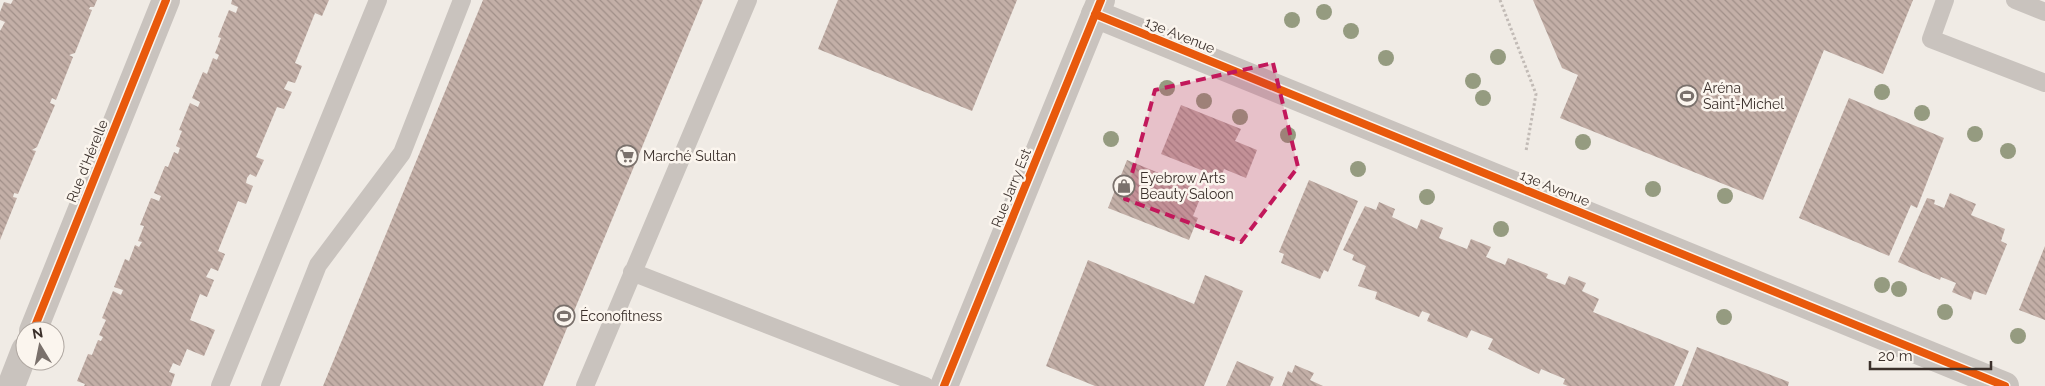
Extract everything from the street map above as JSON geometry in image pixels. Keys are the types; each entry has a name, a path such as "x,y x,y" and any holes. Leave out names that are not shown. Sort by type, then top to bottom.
{"street":[{"name":"Rue d'Hérelle","path":"37,321 166,0"},
{"name":"13e Avenue","path":"1098,7 1519,187 2005,386"},
{"name":"Rue Jarry Est","path":"944,386 1098,7"},
{"path":"11,386 17,371"}],"lane":[{"path":"220,386 378,0"},
{"path":"270,386 318,264 402,153 462,0"},
{"path":"585,386 748,0"},
{"path":"1944,0 1931,38 2045,83"},
{"path":"2015,0 2045,12"},
{"path":"632,272 925,386"}],"path":[{"path":"1500,0 1536,94 1519,187"}],"highlighted area":[{"path":"1273,63 1298,167 1241,242 1125,199 1155,90"}],"building":[{"path":"13,0 97,0 94,7 89,9 92,10 75,53 69,55 73,57 56,100 52,98 50,103 55,105 37,147 32,150 36,151 18,194 14,193 13,197 17,198 0,240 0,31 5,22 0,20 0,12 4,2 11,4"},
{"path":"232,0 329,0 322,16 315,13 295,63 302,66 295,83 288,81 284,89 292,92 284,109 277,107 256,157 264,160 256,177 250,174 247,178 246,183 253,186 246,204 238,201 218,251 225,254 218,271 211,268 206,277 214,280 207,297 200,294 190,320 215,330 204,356 187,349 180,366 173,363 169,372 175,374 171,386 84,386 85,384 77,381 88,354 92,355 98,340 101,341 103,337 99,335 106,320 102,318 113,291 121,295 123,290 114,287 125,259 129,261 135,245 139,247 142,242 138,241 144,226 140,225 151,198 159,201 161,196 154,193 165,166 168,167 174,152 178,154 180,148 176,146 182,131 179,130 190,103 198,107 200,102 192,98 203,72 207,74 213,58 217,60 219,55 215,53 221,38 218,37 229,10 236,13 238,7 231,4"},
{"path":"483,0 703,0 543,386 323,386"},
{"path":"838,0 1017,0 972,111 818,49"},
{"name":"Aréna Saint-Michel","path":"1533,0 1913,0 1883,74 1824,50 1763,200 1560,118 1578,75 1562,68"},
{"path":"1849,98 1944,138 1917,208 1911,205 1889,256 1799,218"},
{"path":"1181,105 1241,129 1235,141 1257,150 1246,178 1224,169 1221,178 1161,154"},
{"path":"1127,160 1203,191 1193,216 1198,218 1189,240 1108,208"},
{"path":"1309,180 1358,201 1328,272 1324,270 1320,279 1281,263 1284,254 1279,252"},
{"path":"1950,193 1976,204 1971,215 2005,229 2001,241 2007,244 1986,295 1974,291 1971,300 1952,292 1956,283 1941,277 1940,280 1898,262 1927,198 1935,200 1934,204 1944,208"},
{"path":"1379,202 1395,209 1392,217 1417,229 1421,219 1443,228 1439,238 1467,249 1471,239 1491,247 1486,257 1505,265 1508,258 1548,274 1546,278 1565,285 1569,276 1586,283 1582,291 1599,299 1593,312 1689,351 1674,386 1568,386 1563,384 1565,379 1541,369 1539,374 1488,349 1493,339 1471,330 1467,338 1427,321 1430,314 1422,311 1419,317 1375,299 1377,292 1358,286 1366,266 1352,260 1354,255 1343,250 1365,206 1376,210"},
{"path":"2045,246 2045,320 2019,310"},
{"path":"1088,260 1194,304 1205,275 1243,291 1204,386 1095,386 1046,366"},
{"path":"1697,347 1789,382 1788,386 1682,386"},
{"path":"1237,361 1274,377 1270,386 1226,386"},
{"path":"1295,365 1314,373 1310,380 1323,386 1282,386 1288,371 1292,373"}],"cycle path":[{"path":"37,321 166,0"},
{"path":"944,386 1101,0"},
{"path":"1095,14 2005,386"}],"place":[{"name":"Aréna Saint-Michel","path":"1687,96"},
{"name":"Marché Sultan","path":"627,156"},
{"name":"Eyebrow Arts Beauty Saloon","path":"1124,186"},
{"name":"Éconofitness","path":"564,316"}]}
